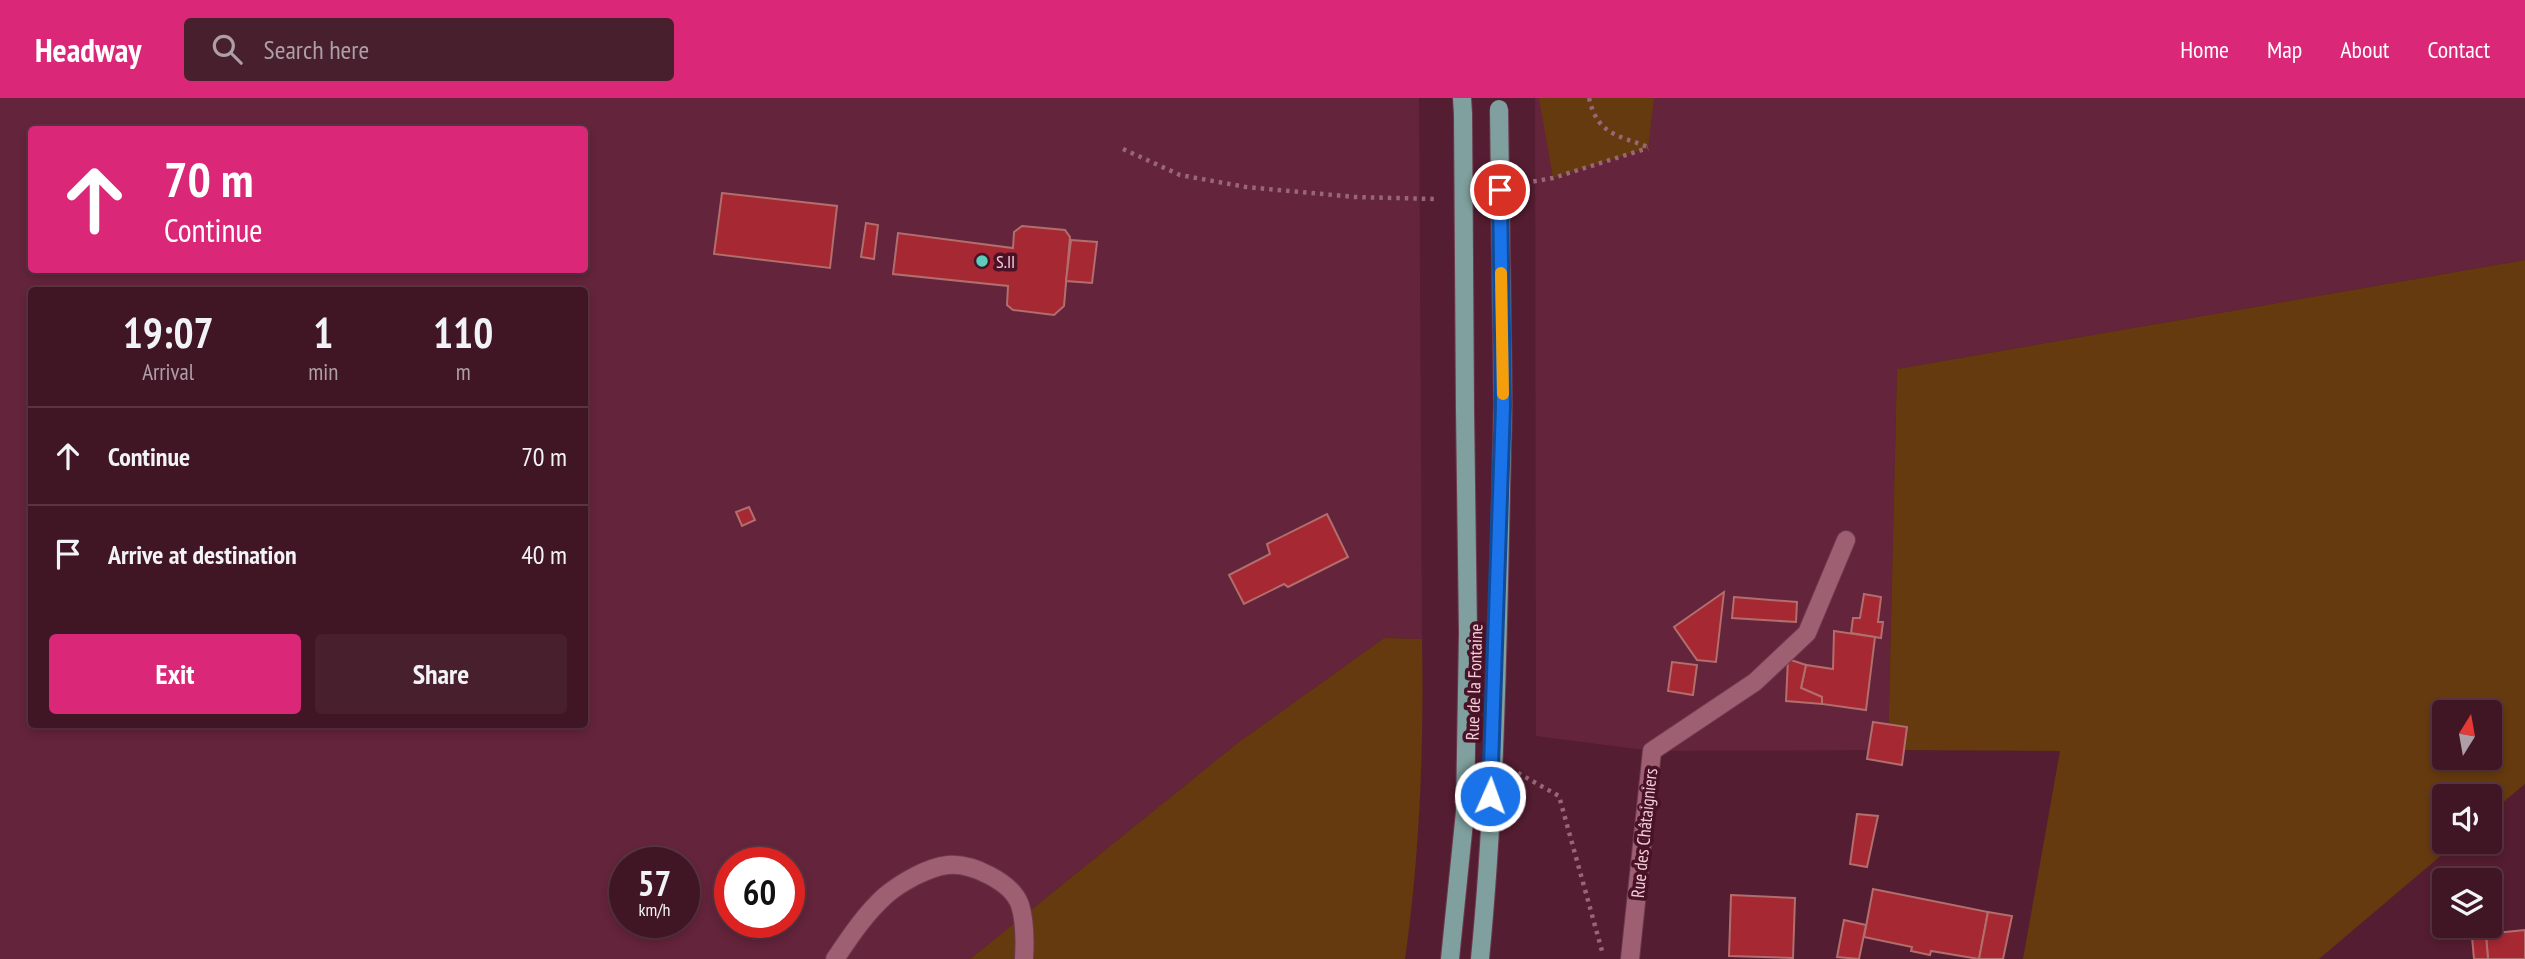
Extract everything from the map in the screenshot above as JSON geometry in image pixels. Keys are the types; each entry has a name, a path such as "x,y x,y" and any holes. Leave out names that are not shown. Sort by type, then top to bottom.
{"main road":[{"name":"Rue de la Fontaine","path":"1480,959 1492,770 1503,406 1499,104"},
{"path":"1450,959 1465,812 1468,645 1463,106"}],"street":[{"name":"Rue des Châtaigniers","path":"1630,959 1653,751 1755,682 1807,633 1846,540"},
{"path":"835,959 857,927 886,895 915,877 949,865 993,876 1008,888 1020,904 1024,959"}],"path":[{"path":"1515,185 1553,178 1648,148 1603,130 1592,112 1589,98"},
{"path":"1123,149 1180,175 1246,187 1355,197 1440,198"},
{"path":"1492,770 1521,773 1559,796 1604,959"}],"shaded area":[{"path":"0,98 1419,98 1422,639 1384,638 1239,742 970,959 0,959"},
{"path":"1535,98 2525,98 2525,260 1897,369 1888,750 1652,751 1536,736"},
{"path":"1539,98 1654,98 1648,148 1553,178"},
{"path":"2525,260 2525,784 2502,803 2502,784 2432,784 2432,854 2443,854 2319,959 2023,959 2060,751 1888,750 1897,369"},
{"path":"1384,638 1422,639 1420,799 1405,959 970,959 1239,742"}],"building":[{"path":"722,193 837,206 830,268 714,254"},
{"path":"866,223 878,225 874,259 861,257"},
{"name":"S.II","path":"1022,226 1065,230 1070,237 1064,306 1054,315 1013,310 1007,305 1008,286 893,274 898,233 1013,248 1014,232"},
{"path":"1071,240 1097,242 1092,283 1066,281"},
{"path":"749,507 755,520 742,526 736,512"},
{"path":"1327,514 1348,557 1288,587 1284,584 1244,604 1229,575 1270,554 1267,544"},
{"path":"1724,592 1716,662 1697,660 1674,627"},
{"path":"1864,594 1881,597 1878,622 1883,622 1881,638 1851,633 1853,618 1860,618"},
{"path":"1734,597 1797,602 1796,622 1732,618"},
{"path":"1834,631 1875,637 1866,710 1822,704 1822,697 1801,688 1806,665 1833,669"},
{"path":"1788,659 1806,665 1801,688 1822,697 1822,704 1786,701"},
{"path":"1672,662 1697,665 1693,695 1668,691"},
{"path":"1873,722 1907,727 1902,765 1867,759"},
{"path":"1857,814 1878,816 1867,867 1850,864"},
{"path":"1873,889 1988,912 1979,959 1931,951 1930,955 1911,951 1912,947 1864,937"},
{"path":"1731,895 1795,898 1793,958 1729,956"},
{"path":"1988,912 2012,916 2003,959 1979,959"},
{"path":"1844,920 1866,925 1859,959 1837,957"},
{"path":"2525,930 2525,959 2488,959 2486,938 2502,938 2502,932"},
{"path":"2472,938 2486,938 2488,959 2474,959"}],"slow traffic":[{"path":"1501,273 1503,394"}],"place":[{"name":"S.II","path":"982,261"}],"route":[{"path":"1490,796 1503,406 1500,190"}]}
